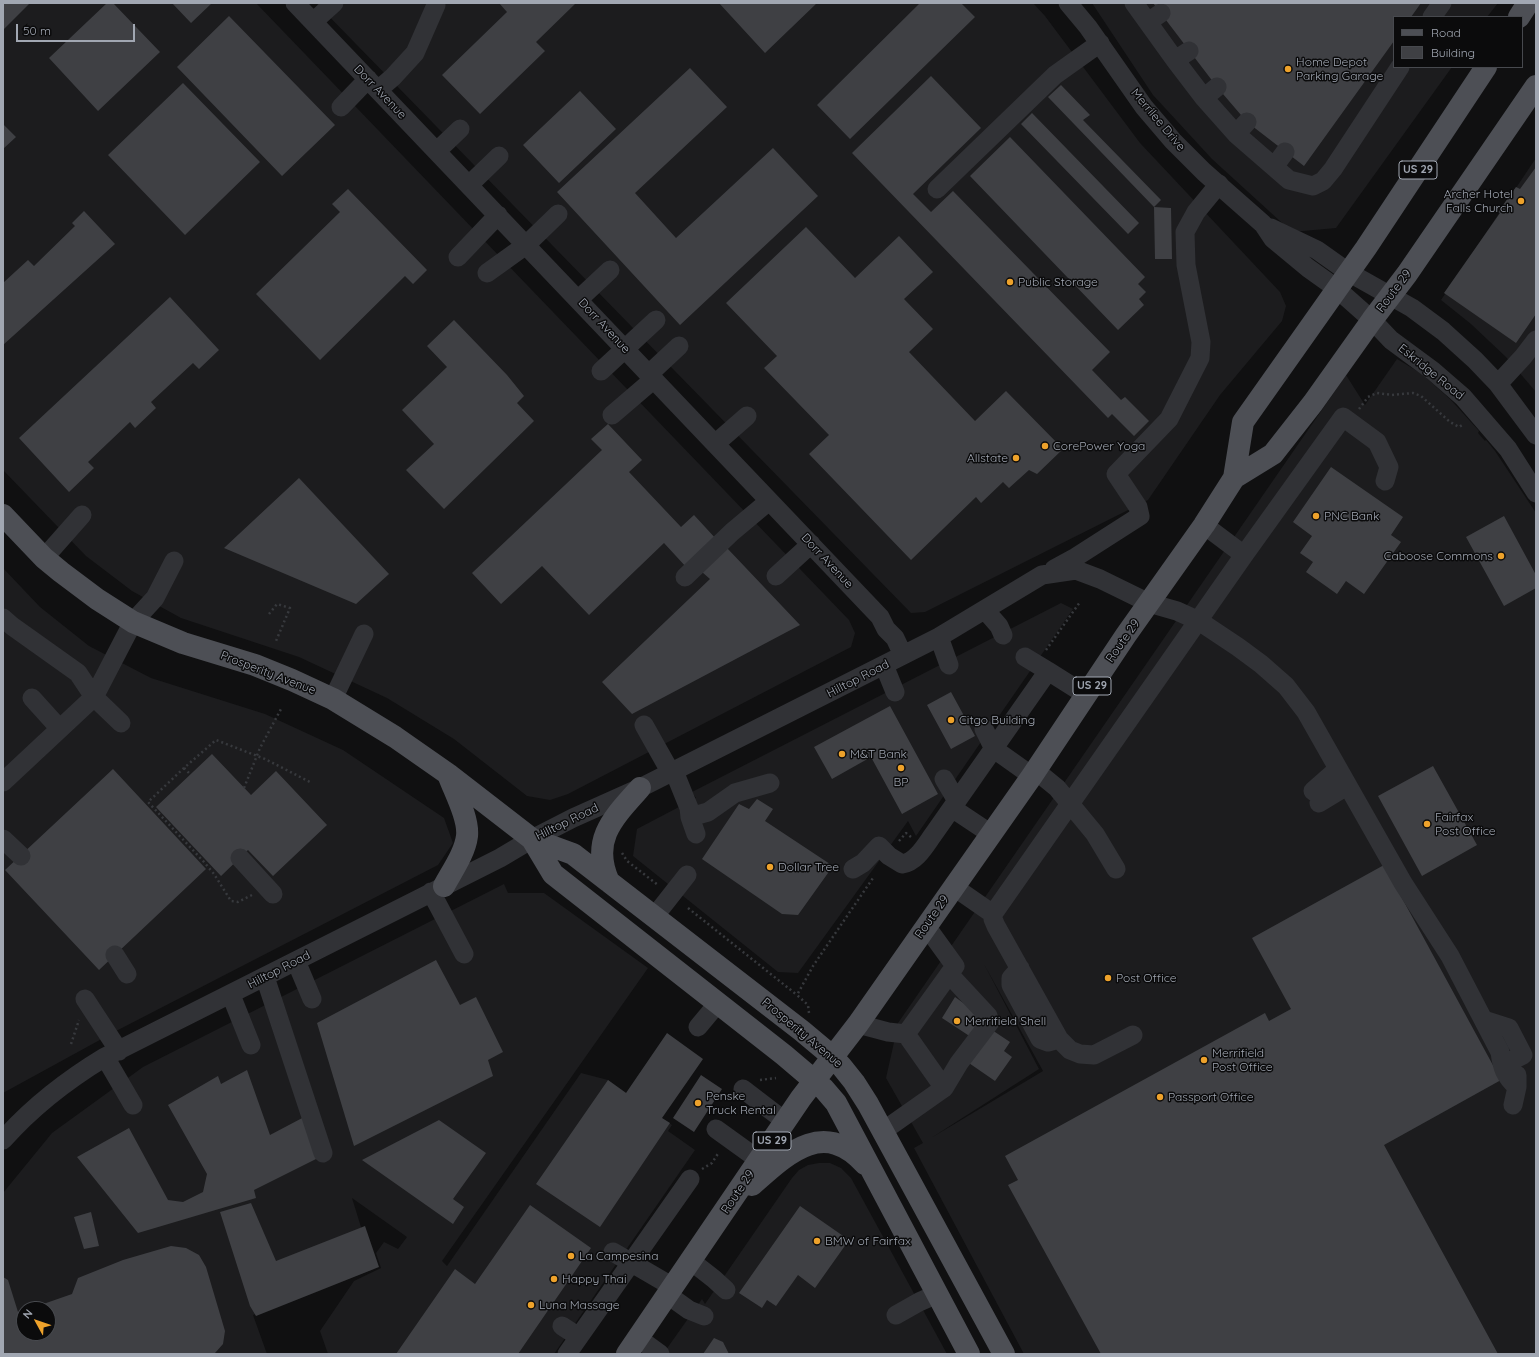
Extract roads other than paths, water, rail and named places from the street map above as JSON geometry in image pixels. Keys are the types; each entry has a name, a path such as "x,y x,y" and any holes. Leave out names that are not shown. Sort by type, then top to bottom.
{"main road":[{"path":"1520,16 1528,3"},
{"name":"Route 29","path":"632,1346 815,1080 858,1024 1034,773 1149,603 1204,525 1234,478 1243,422 1366,248 1485,68"},
{"name":"Route 29","path":"1234,478 1273,454 1313,403 1390,295 1407,274 1536,86"},
{"name":"Prosperity Avenue","path":"3,515 44,558 78,586 133,622 183,643 255,665 292,680 333,699 383,728 448,774 532,839 573,854 802,1031 833,1057 854,1082 883,1131 1004,1354"},
{"path":"437,889 462,852 467,835 462,812 448,774"},
{"path":"609,882 602,860 603,842 613,820 640,788"},
{"name":"Prosperity Avenue","path":"532,839 553,874 815,1080 836,1103 969,1354"},
{"path":"731,1202 786,1156 803,1146 818,1142 839,1146 855,1155 878,1182"}],"street":[{"name":"Dorr Avenue","path":"295,3 579,299 880,617 886,629 895,638 903,656"},
{"path":"313,22 334,3"},
{"name":"Merrilee Drive","path":"1068,3 1100,43 1144,107 1173,141 1204,172 1263,224 1273,239 1308,268"},
{"path":"1134,3 1154,18 1182,56 1242,128 1279,159 1290,180 1313,186 1323,181 1333,169 1399,68"},
{"path":"1433,16 1442,3"},
{"path":"341,107 373,85 393,77 415,54 436,5"},
{"path":"937,189 1055,74 1100,43"},
{"path":"437,151 460,129"},
{"path":"469,185 499,156"},
{"path":"1042,575 1076,557 1140,516 1138,507 1116,474 1169,419 1200,358 1201,342 1186,265 1185,232 1196,212 1219,184"},
{"path":"487,273 526,245 558,214"},
{"path":"458,257 498,215"},
{"name":"Merrilee Drive","path":"1263,224 1317,250 1342,280 1390,295"},
{"name":"Eskridge Road","path":"1308,268 1342,280 1372,320 1391,340 1433,370 1463,397 1508,449 1536,493"},
{"path":"579,299 610,270"},
{"path":"1390,295 1412,308 1443,331 1475,360 1498,384 1536,434"},
{"path":"600,371 656,320"},
{"path":"1498,384 1536,340"},
{"path":"612,415 652,377 678,346"},
{"path":"715,444 747,416"},
{"path":"1133,1035 1094,1055 1080,1054 1070,1050 1059,1039 996,926 993,919 993,914 1244,555 1346,419 1377,442 1389,467 1385,481"},
{"path":"685,576 732,532 769,501"},
{"path":"44,558 82,515"},
{"path":"1204,525 1244,555"},
{"path":"776,576 811,544"},
{"path":"3,782 94,697 133,622 155,598 174,561"},
{"name":"Hilltop Road","path":"3,1140 19,1122 52,1093 78,1074 112,1054 500,858 532,839 573,818 640,788 903,656 939,637 1042,575 1076,570 1100,579 1149,603 1177,611 1199,621 1261,664 1286,686 1306,712 1403,883 1450,956 1484,1020 1506,1056 1502,1066 1515,1096"},
{"path":"985,610 999,626 1003,635"},
{"path":"3,618 78,673 94,697 121,723"},
{"path":"333,699 364,634"},
{"path":"939,637 949,665"},
{"path":"1025,657 1086,695"},
{"path":"884,665 895,692"},
{"path":"853,869 863,863 879,846 889,856 902,864 910,863 927,843 1048,671"},
{"path":"32,698 60,729"},
{"path":"644,724 672,772 689,808 693,826 708,812 735,793 770,784"},
{"path":"984,729 994,749 1057,788 1095,834 1116,869"},
{"path":"1338,769 1316,797 1347,786"},
{"path":"944,779 955,804 991,834"},
{"path":"3,839 20,856"},
{"path":"240,858 270,891"},
{"path":"654,917 687,875"},
{"path":"954,887 993,914"},
{"path":"437,889 464,954"},
{"path":"906,1034 955,966 926,926"},
{"path":"115,955 127,974"},
{"path":"296,961 312,1000"},
{"path":"883,1131 944,1088 958,1063 990,1022 988,1016 949,974"},
{"path":"265,976 323,1153"},
{"path":"231,995 251,1045"},
{"path":"85,999 112,1054 133,1105"},
{"path":"698,1027 718,1003"},
{"path":"858,1024 888,1032 906,1034 944,1088"},
{"path":"743,1089 786,1122"},
{"path":"720,1131 759,1160"},
{"path":"567,1354 690,1179"},
{"path":"613,1252 670,1291 690,1310 704,1316"},
{"path":"691,1261 726,1290"},
{"path":"896,1315 937,1294"},
{"path":"562,1326 579,1337"},
{"path":"632,1346 660,1354"}],"place":[{"name":"Home Depot Parking Garage","path":"1288,69"},
{"name":"Archer Hotel Falls Church","path":"1521,201"},
{"name":"Public Storage","path":"1010,282"},
{"name":"CorePower Yoga","path":"1045,446"},
{"name":"Allstate","path":"1016,458"},
{"name":"PNC Bank","path":"1316,516"},
{"name":"Caboose Commons","path":"1501,556"},
{"name":"Citgo Building","path":"951,720"},
{"name":"M&T Bank","path":"842,754"},
{"name":"BP","path":"901,768"},
{"name":"Fairfax Post Office","path":"1427,824"},
{"name":"Dollar Tree","path":"770,867"},
{"name":"Post Office","path":"1108,978"},
{"name":"Merrifield Shell","path":"957,1021"},
{"name":"Merrifield Post Office","path":"1204,1060"},
{"name":"Passport Office","path":"1160,1097"},
{"name":"Penske Truck Rental","path":"698,1103"},
{"name":"BMW of Fairfax","path":"817,1241"},
{"name":"La Campesina","path":"571,1256"},
{"name":"Happy Thai","path":"554,1279"},
{"name":"Luna Massage","path":"531,1305"}]}
